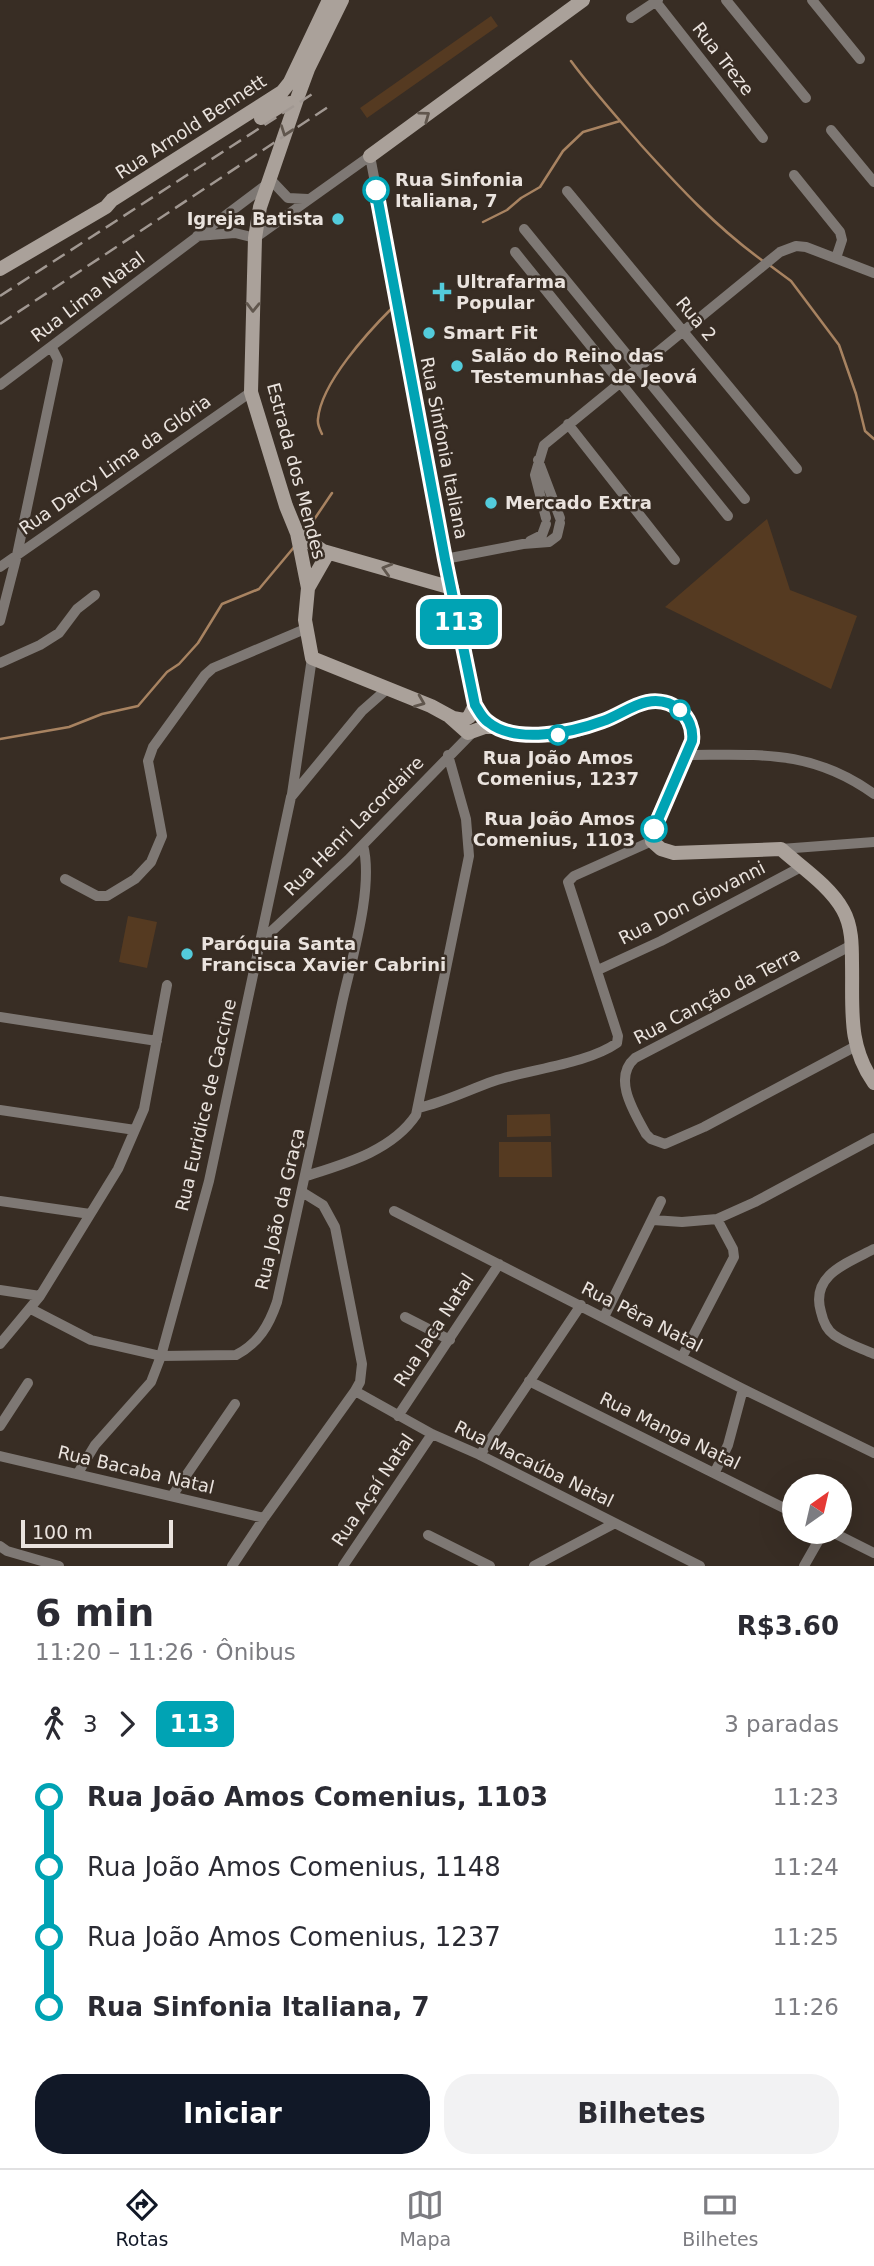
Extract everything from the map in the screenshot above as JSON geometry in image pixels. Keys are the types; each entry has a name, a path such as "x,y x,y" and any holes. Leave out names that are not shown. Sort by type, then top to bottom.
{"street":[{"name":"Rua Arnold Bennett","path":"0,269 106,207 112,200 282,92 294,74 329,0"},
{"name":"Estrada dos Mendes","path":"291,797 312,657 305,629 308,588 297,533 251,392 255,239 260,207 294,107 308,69 342,0"},
{"path":"197,236 234,233 255,239 583,0"},
{"path":"726,0 806,98"},
{"path":"812,0 860,59"},
{"path":"631,18 657,1"},
{"name":"Rua Treze","path":"657,1 763,138"},
{"name":"Rua Arnold Bennett","path":"106,207 116,208 280,106 288,103 294,107"},
{"path":"831,130 874,182"},
{"name":"Rua Sinfonia Italiana","path":"370,156 475,705"},
{"path":"794,175 842,236 835,258"},
{"path":"268,181 288,198 308,199"},
{"name":"Rua Lima Natal","path":"0,385 258,193 268,181"},
{"name":"Rua 2","path":"567,191 797,469"},
{"path":"524,229 745,499"},
{"path":"523,544 541,535 546,521 536,484 538,460 544,445 780,252 796,246 874,273"},
{"path":"514,253 727,516"},
{"path":"0,621 17,555 58,360 52,348"},
{"name":"Rua Darcy Lima da Glória","path":"0,567 251,392"},
{"path":"568,424 675,561"},
{"path":"445,559 554,540 559,532 560,520 538,460"},
{"path":"297,533 328,553 452,588"},
{"path":"308,588 328,553"},
{"path":"0,663 40,645 59,632 77,609 95,595"},
{"path":"65,879 97,896 107,896 135,879 151,862 162,836 148,761 153,747 213,667 305,629"},
{"path":"312,657 432,706 457,720 466,719 475,705"},
{"name":"Rua Euridice de Caccine","path":"78,1473 95,1445 151,1382 161,1356 209,1181 291,797 362,711 387,689"},
{"path":"449,716 463,731 483,727 558,735 604,721 645,702 664,702 680,710 692,728 692,741 657,820 652,841"},
{"path":"475,705 483,727"},
{"name":"Rua Henri Lacordaire","path":"260,942 363,845 448,755 483,727"},
{"path":"306,1176 374,1150 408,1125 418,1108 469,856 466,819 448,755"},
{"path":"687,755 763,755 800,760 837,771 874,794"},
{"path":"652,841 661,849 674,853 874,842"},
{"path":"418,1108 442,1102 494,1081 565,1063 615,1045 618,1036 568,886 572,877 652,841"},
{"name":"Rua João da Graça","path":"30,1309 91,1340 161,1356 236,1355 261,1336 277,1302 368,879 363,845"},
{"path":"781,849 838,902 849,923 856,1046 864,1068 874,1083"},
{"name":"Rua Don Giovanni","path":"598,970 661,941 801,867"},
{"name":"Rua Canção da Terra","path":"852,946 728,1008 630,1063 624,1082 646,1134 665,1144 684,1137 856,1046"},
{"path":"0,1344 40,1296 118,1169 144,1109 167,985"},
{"path":"0,1017 157,1041"},
{"path":"0,1110 135,1130"},
{"path":"653,1220 682,1222 717,1219 755,1202 874,1138"},
{"path":"232,1566 360,1382 362,1364 335,1227 323,1205 302,1192"},
{"path":"0,1201 90,1214"},
{"path":"604,1317 661,1201"},
{"name":"Rua Pêra Natal","path":"394,1211 874,1453"},
{"path":"682,1357 734,1254 717,1219"},
{"path":"872,1352 832,1334 821,1316 819,1296 821,1284 827,1276 874,1249"},
{"name":"Rua Jaca Natal","path":"398,1416 499,1264"},
{"path":"0,1290 40,1296"},
{"path":"480,1455 581,1305"},
{"path":"405,1317 450,1340"},
{"name":"Rua Manga Natal","path":"529,1381 782,1507"},
{"path":"0,1426 28,1383"},
{"path":"715,1472 734,1425 743,1389"},
{"name":"Rua Macaúba Natal","path":"355,1391 432,1434 480,1455 700,1566"},
{"path":"172,1496 235,1404"},
{"name":"Rua Açaí Natal","path":"343,1566 432,1434"},
{"name":"Rua Bacaba Natal","path":"0,1456 264,1518"},
{"path":"534,1566 615,1523"},
{"path":"428,1535 490,1566"},
{"path":"852,1542 874,1553"},
{"path":"804,1566 817,1544"},
{"path":"0,1546 7,1551 59,1566"}],"shaded area":[{"path":"491,16 498,26 367,118 360,108"},
{"path":"767,519 790,590 857,616 831,689 665,607"},
{"path":"128,916 157,922 147,968 119,962"},
{"path":"550,1114 551,1136 507,1137 507,1115"},
{"path":"499,1142 551,1142 552,1177 499,1177"}],"waterway":[{"path":"571,61 614,114 684,191 729,234 763,261"},
{"path":"483,222 507,210 540,187 563,151 583,132 620,121"},
{"path":"768,264 791,281 839,345 865,431 874,439"},
{"path":"322,434 318,419 327,390 347,359 393,307"},
{"path":"305,533 332,493"},
{"path":"0,739 69,727 102,714 138,706 167,672 179,664 198,643 222,604 259,589 295,546"}],"railway":[{"path":"0,296 317,91"},
{"path":"0,324 328,107"}],"bus line":[{"name":"113","path":"376,190 475,705 487,722 495,727 545,735 558,735 604,721 645,702 664,702 680,710 689,720 692,741 654,829"}],"place":[{"name":"Rua Sinfonia Italiana, 7","path":"376,190"},
{"name":"Igreja Batista","path":"338,219"},
{"name":"Ultrafarma Popular","path":"442,292"},
{"name":"Smart Fit","path":"429,333"},
{"name":"Salão do Reino das Testemunhas de Jeová","path":"457,366"},
{"name":"Mercado Extra","path":"491,503"},
{"name":"Rua João Amos Comenius, 1237","path":"558,735"},
{"name":"Rua João Amos Comenius, 1103","path":"654,829"},
{"name":"Paróquia Santa Francisca Xavier Cabrini","path":"187,954"}]}
